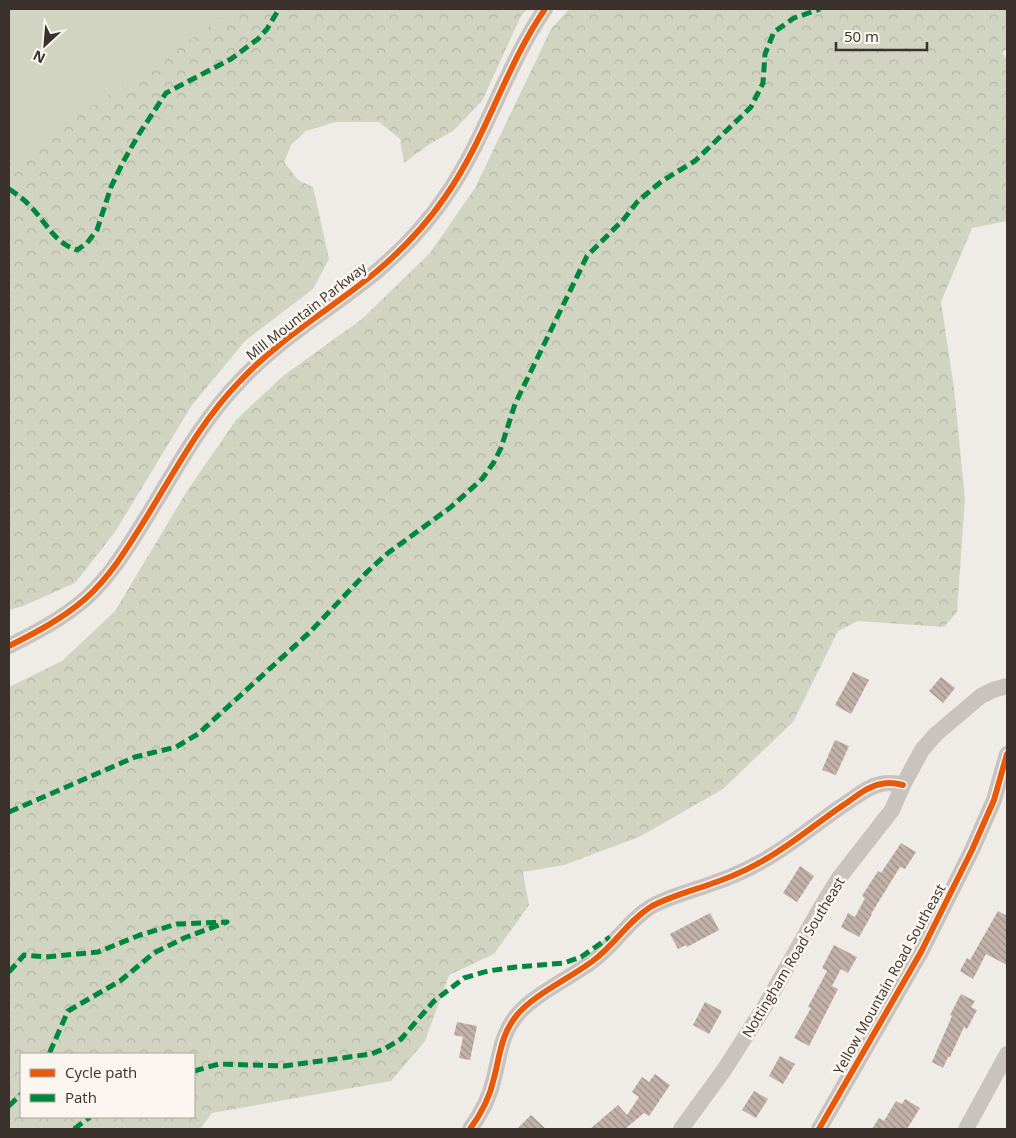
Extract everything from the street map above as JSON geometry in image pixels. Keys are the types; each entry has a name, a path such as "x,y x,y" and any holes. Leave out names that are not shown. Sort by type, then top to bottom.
{"street":[{"name":"Mill Mountain Parkway","path":"9,646 38,632 65,615 104,580 135,536 196,437 220,404 240,381 265,356 292,334 375,273 402,249 426,223 446,196 464,166 513,66 545,9"},
{"name":"Nottingham Road Southeast","path":"681,1129 724,1070 765,1006 839,878 892,810 922,750 936,734 981,696 1007,686"},
{"name":"Yellow Mountain Road Southeast","path":"819,1129 921,952 972,850 994,800 1007,754"},
{"path":"470,1129 486,1102 494,1078 502,1039 517,1014 529,1003 595,959 640,915 668,899 731,877 758,864 785,848 868,788 892,783 904,785"},
{"path":"966,1129 1007,1054"}],"green space":[{"path":"9,9 527,9 521,16 482,101 453,131 428,145 404,163 400,139 379,122 335,122 306,131 291,145 284,162 298,180 313,187 329,259 313,289 246,340 192,405 115,532 75,583 23,606 9,610"},
{"path":"9,9 235,9 9,163"},
{"path":"569,9 1007,9 1007,49 1002,52 1007,60 1007,221 972,228 941,302 954,388 965,499 957,612 944,627 858,621 838,631 793,722 723,789 639,837 564,865 523,872 529,905 494,954 449,975 425,1041 391,1081 212,1113 200,1129 9,1129 9,687 62,661 115,611 187,491 236,420 283,376 362,319 430,253 475,188 551,29"}],"building":[{"path":"853,672 869,680 851,714 835,705"},
{"path":"941,677 955,688 943,703 929,691"},
{"path":"835,740 849,746 836,775 822,770"},
{"path":"901,843 916,852 905,869 900,867 859,937 841,927 848,913 855,917 865,898 862,896 878,871 881,873"},
{"path":"800,866 814,876 797,902 783,893"},
{"path":"998,911 1007,916 1007,965 986,954 973,979 960,971 967,958 970,960"},
{"path":"710,913 719,930 687,947 686,945 678,949 670,934"},
{"path":"834,945 857,957 848,973 841,969 832,986 838,989 809,1046 794,1038 811,1008 808,1007 827,971 822,968"},
{"path":"961,994 975,1001 971,1007 977,1010 967,1029 964,1027 943,1068 932,1062 952,1016 950,1015"},
{"path":"705,1002 722,1011 709,1034 693,1025"},
{"path":"457,1022 477,1026 470,1060 459,1058 463,1037 454,1035"},
{"path":"780,1056 795,1064 783,1084 769,1076"},
{"path":"655,1074 670,1085 649,1116 644,1113 625,1129 590,1129 618,1105 627,1115 639,1097 632,1092 642,1077 649,1082"},
{"path":"754,1091 768,1099 756,1118 742,1110"},
{"path":"905,1099 920,1108 907,1129 872,1129 879,1118 884,1121 896,1101 902,1104"},
{"path":"531,1115 546,1129 517,1129"}],"marked path":[{"path":"9,189 28,203 56,237 69,247 77,250 87,243 97,230 111,187 123,162 166,93 231,59 258,39 267,29 279,9"},
{"path":"9,812 135,757 176,747 198,734 309,633 368,571 388,553 451,507 482,479 501,448 515,404 587,256 624,219 638,201 662,181 695,161 751,107 763,83 765,54 774,32 794,18 820,9"},
{"path":"9,972 24,955 46,957 98,952 140,935 177,924 227,922 184,938 154,953 120,981 68,1011 49,1053"},
{"path":"195,1071 219,1064 284,1066 371,1054 401,1039 434,1001 464,978 488,971 564,963 581,957 610,937"},
{"path":"9,1106 20,1095"},
{"path":"74,1129 89,1118"}],"cycle path":[{"path":"9,646 38,631 76,606 111,571 189,447 226,396 255,365 376,272 422,227 459,175 518,55 545,9"},
{"path":"819,1129 921,952 972,850 994,800 1007,754"},
{"path":"470,1129 488,1099 504,1037 517,1015 533,1000 594,960 629,925 652,906 725,879 757,864 781,850 868,789 887,783 903,785"}]}
